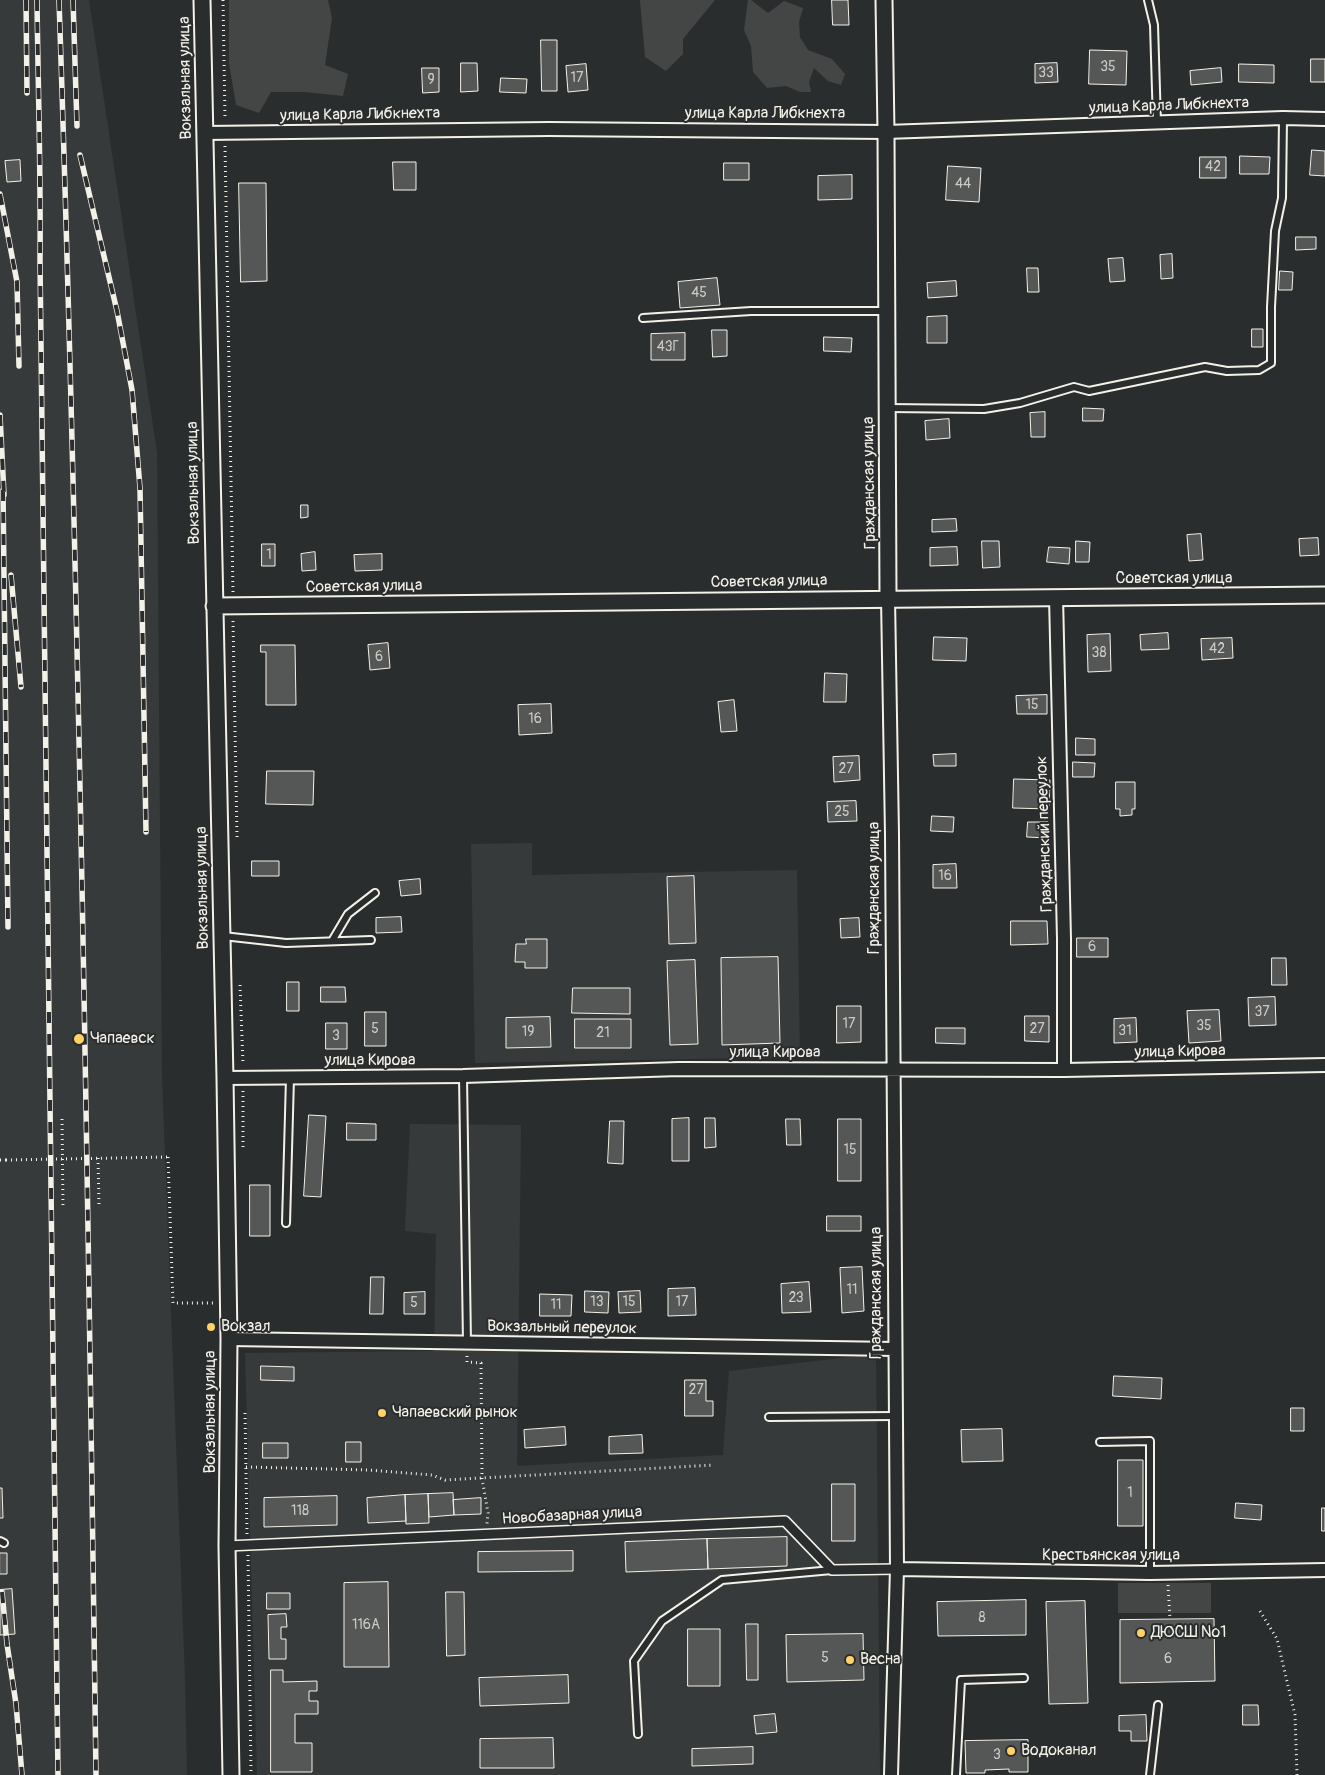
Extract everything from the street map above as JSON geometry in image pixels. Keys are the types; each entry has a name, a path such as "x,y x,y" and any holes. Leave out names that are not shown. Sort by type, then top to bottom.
{"street":[{"name":"Вокзальная улица","path":"202,0 225,1078 229,1339 228,1546 231,1775"},
{"name":"Гражданская улица","path":"884,0 897,1570 891,1775"},
{"name":"улица Карла Либкнехта","path":"205,133 549,129 886,132 1283,118 1325,119"},
{"name":"Советская улица","path":"214,606 1325,595"},
{"name":"Гражданский переулок","path":"1056,597 1064,939 1064,1070"},
{"name":"улица Кирова","path":"225,1078 463,1076 679,1069 1064,1070 1325,1065"},
{"name":"Вокзальный переулок","path":"229,1339 895,1349"},
{"name":"Новобазарная улица","path":"228,1546 785,1521 832,1570"},
{"path":"832,1570 897,1570"},
{"name":"Крестьянская улица","path":"897,1570 1150,1574 1325,1570"}],"lane":[{"path":"1148,0 1154,25 1157,123"},
{"path":"886,408 984,409 1020,403 1074,387 1089,391 1204,367 1227,371 1259,370 1271,363 1274,240 1282,198 1283,118"},
{"path":"643,318 750,311 886,310"},
{"path":"332,941 348,914 376,893"},
{"path":"222,936 286,943 371,940"},
{"path":"463,1076 467,1343"},
{"path":"286,1223 290,1078"},
{"path":"769,1417 895,1416"},
{"path":"1100,1442 1150,1441 1150,1574"},
{"path":"638,1734 634,1661 662,1621 722,1580 832,1570"},
{"path":"956,1775 961,1680 1024,1678"},
{"path":"1150,1775 1158,1705"}],"path":[{"path":"222,0 237,840"},
{"path":"240,984 243,1156"},
{"path":"62,1119 63,1208"},
{"path":"0,1160 168,1157 169,1216"},
{"path":"98,1158 99,1205"},
{"path":"467,1343 467,1362 481,1363 482,1478 488,1513 487,1534"},
{"path":"251,1775 246,1467 368,1470 432,1475 445,1480 714,1465"},
{"path":"1167,1573 1170,1619"},
{"path":"1260,1611 1277,1639 1295,1715 1297,1775"}],"shaded area":[{"path":"0,0 89,0 157,453 162,1076 187,1775 0,1775"},
{"path":"229,0 328,0 332,18 325,65 348,74 343,96 305,92 271,92 259,113 236,105 229,63"},
{"path":"640,0 715,0 683,39 683,54 666,71 645,57"},
{"path":"748,0 751,0 768,13 784,1 803,8 799,22 800,37 808,50 832,59 845,74 841,85 828,81 814,68 809,82 811,92 800,92 786,86 767,88 753,72 751,46 744,30"},
{"path":"532,843 532,875 797,870 800,1057 475,1063 471,844"},
{"name":"Чапаевский рынок","path":"410,1124 521,1125 517,1466 723,1455 729,1371 876,1354 880,1775 257,1775 245,1353 434,1351 436,1234 405,1231"},
{"path":"1118,1583 1211,1583 1211,1613 1118,1613"}],"building":[{"path":"832,0 848,0 849,25 833,25"},
{"path":"541,40 557,40 557,91 542,91"},
{"path":"1090,50 1127,51 1126,85 1089,84"},
{"path":"1311,59 1325,59 1325,82 1311,82"},
{"path":"461,63 477,63 478,91 461,92"},
{"path":"1057,63 1058,82 1035,83 1035,64"},
{"path":"586,64 588,90 568,92 566,66"},
{"path":"1239,64 1274,65 1274,83 1239,82"},
{"path":"422,68 439,68 439,92 423,93"},
{"path":"1221,68 1222,82 1191,85 1190,71"},
{"path":"501,78 527,79 526,93 500,92"},
{"path":"1312,150 1325,151 1325,176 1310,175"},
{"path":"1240,156 1270,157 1269,174 1240,174"},
{"path":"1200,157 1226,157 1226,178 1200,178"},
{"path":"20,160 21,181 7,182 5,161"},
{"path":"393,162 416,162 416,190 394,190"},
{"path":"724,163 749,163 749,180 724,180"},
{"path":"948,166 981,168 979,202 946,200"},
{"path":"852,175 852,199 818,200 818,176"},
{"path":"239,183 266,183 267,281 241,282"},
{"path":"1296,237 1316,237 1316,249 1296,250"},
{"path":"1172,254 1173,278 1161,279 1160,255"},
{"path":"1123,258 1125,281 1110,282 1108,259"},
{"path":"1027,268 1038,268 1039,292 1028,292"},
{"path":"1280,271 1293,272 1292,290 1279,290"},
{"path":"717,278 720,305 680,308 678,282"},
{"path":"956,281 957,296 928,298 927,283"},
{"path":"947,316 947,343 927,343 927,317"},
{"path":"1252,329 1263,329 1263,347 1252,347"},
{"path":"712,330 727,330 727,356 713,357"},
{"path":"685,333 685,360 651,360 651,334"},
{"path":"824,337 852,338 851,352 824,351"},
{"path":"1083,408 1104,409 1103,421 1083,421"},
{"path":"1045,412 1045,437 1031,437 1030,413"},
{"path":"949,419 950,438 926,440 925,421"},
{"path":"301,505 308,505 308,517 301,518"},
{"path":"956,519 957,531 932,532 932,520"},
{"path":"1201,534 1203,560 1189,561 1187,535"},
{"path":"1318,538 1319,555 1300,556 1299,539"},
{"path":"982,541 999,541 1000,567 983,568"},
{"path":"1076,541 1090,542 1089,562 1076,562"},
{"path":"262,544 275,544 275,566 262,566"},
{"path":"957,547 958,565 930,566 930,548"},
{"path":"1049,547 1070,548 1069,564 1047,562"},
{"path":"315,552 316,570 302,571 301,554"},
{"path":"382,554 382,570 355,571 354,555"},
{"path":"1168,633 1169,649 1141,650 1140,635"},
{"path":"1110,634 1111,671 1088,672 1087,635"},
{"path":"934,637 967,638 966,661 933,660"},
{"path":"1232,638 1233,658 1202,660 1201,639"},
{"path":"388,643 390,668 370,670 368,645"},
{"path":"261,645 295,645 296,705 266,705 266,652 261,652"},
{"path":"825,673 847,674 846,702 824,702"},
{"path":"1047,695 1047,714 1017,714 1016,696"},
{"path":"734,700 737,731 721,732 718,702"},
{"path":"551,704 552,733 519,735 518,705"},
{"path":"1076,738 1095,739 1095,755 1076,755"},
{"path":"956,754 956,766 934,766 933,755"},
{"path":"859,756 860,780 834,782 833,757"},
{"path":"1073,762 1095,763 1094,777 1073,777"},
{"path":"267,771 314,771 313,805 266,804"},
{"path":"1014,779 1050,780 1049,809 1013,808"},
{"path":"1116,782 1135,782 1135,809 1132,809 1132,815 1120,816 1120,809 1116,809"},
{"path":"856,801 857,821 828,822 827,802"},
{"path":"932,816 954,817 953,832 931,831"},
{"path":"1028,822 1048,822 1047,838 1027,837"},
{"path":"252,861 279,861 279,876 252,876"},
{"path":"956,864 957,888 933,888 933,865"},
{"path":"694,876 696,943 669,944 667,877"},
{"path":"420,879 421,894 401,896 399,881"},
{"path":"401,917 402,932 376,933 376,918"},
{"path":"859,918 860,937 841,938 840,919"},
{"path":"1011,921 1047,921 1048,944 1011,945"},
{"path":"1077,938 1108,938 1108,957 1077,957"},
{"path":"526,939 547,939 547,968 525,968 525,962 515,962 516,944 526,944"},
{"path":"778,957 780,1043 722,1045 721,958"},
{"path":"1272,958 1286,958 1287,985 1272,985"},
{"path":"695,960 698,1044 670,1045 667,961"},
{"path":"287,982 299,982 299,1011 287,1011"},
{"path":"321,987 345,987 346,1002 321,1002"},
{"path":"573,988 630,988 630,1014 572,1013"},
{"path":"1275,997 1276,1025 1249,1026 1248,998"},
{"path":"837,1006 861,1006 861,1042 837,1043"},
{"path":"1219,1010 1221,1041 1189,1043 1187,1011"},
{"path":"365,1012 386,1012 386,1046 365,1046"},
{"path":"1025,1016 1049,1016 1049,1042 1025,1041"},
{"path":"550,1017 551,1047 506,1048 506,1018"},
{"path":"1136,1018 1137,1042 1114,1043 1114,1019"},
{"path":"575,1019 631,1019 631,1048 575,1048"},
{"path":"326,1023 347,1023 347,1049 326,1049"},
{"path":"936,1028 965,1028 965,1044 936,1043"},
{"path":"309,1115 326,1116 321,1197 304,1196"},
{"path":"689,1118 689,1161 672,1161 672,1119"},
{"path":"705,1118 715,1118 716,1147 705,1148"},
{"path":"786,1119 800,1119 801,1145 787,1145"},
{"path":"838,1119 861,1119 861,1181 838,1181"},
{"path":"610,1121 624,1121 623,1164 608,1163"},
{"path":"347,1123 376,1124 376,1140 347,1140"},
{"path":"250,1185 270,1185 270,1236 250,1236"},
{"path":"827,1216 861,1216 861,1231 827,1231"},
{"path":"862,1267 864,1311 842,1313 840,1268"},
{"path":"371,1277 384,1277 383,1314 370,1314"},
{"path":"809,1282 811,1312 782,1313 781,1284"},
{"path":"695,1288 696,1315 668,1316 668,1289"},
{"path":"585,1291 609,1292 608,1313 585,1312"},
{"path":"640,1291 641,1312 619,1313 618,1292"},
{"path":"425,1292 425,1314 404,1314 404,1293"},
{"path":"540,1294 572,1295 571,1316 540,1316"},
{"path":"261,1366 294,1367 294,1381 261,1380"},
{"path":"1114,1376 1162,1378 1161,1399 1113,1396"},
{"path":"685,1380 706,1380 706,1401 713,1401 713,1416 685,1416"},
{"path":"1291,1408 1304,1408 1304,1431 1291,1431"},
{"path":"565,1427 566,1445 525,1448 524,1430"},
{"path":"1002,1429 1003,1461 962,1462 961,1430"},
{"path":"642,1435 643,1453 609,1454 609,1437"},
{"path":"346,1442 361,1442 361,1462 346,1462"},
{"path":"263,1443 288,1443 288,1458 263,1458"},
{"path":"1118,1460 1143,1460 1143,1526 1118,1526"},
{"path":"832,1484 855,1484 855,1541 832,1541"},
{"path":"0,1488 2,1488 3,1518 0,1518"},
{"path":"453,1493 454,1515 429,1517 428,1494"},
{"path":"428,1494 429,1523 406,1524 405,1495"},
{"path":"405,1495 406,1521 368,1523 367,1498"},
{"path":"337,1496 337,1525 264,1527 264,1498"},
{"path":"481,1498 481,1514 454,1515 453,1500"},
{"path":"1236,1503 1262,1505 1261,1520 1235,1518"},
{"path":"1322,1508 1325,1508 1325,1531 1322,1531"},
{"path":"787,1537 787,1566 708,1569 707,1539"},
{"path":"707,1539 708,1569 626,1572 625,1542"},
{"path":"573,1551 573,1571 478,1572 478,1552"},
{"path":"0,1553 7,1553 7,1574 0,1574"},
{"path":"388,1582 389,1667 344,1667 344,1583"},
{"path":"12,1589 15,1634 0,1635 0,1590"},
{"path":"446,1592 464,1592 465,1655 447,1656"},
{"path":"267,1593 290,1593 290,1609 267,1609"},
{"path":"1026,1600 1026,1635 938,1636 937,1602"},
{"path":"1085,1601 1088,1703 1049,1704 1046,1602"},
{"path":"286,1614 287,1627 281,1627 281,1639 286,1639 286,1659 269,1659 268,1615"},
{"path":"1214,1619 1215,1681 1120,1683 1120,1620"},
{"path":"746,1624 758,1624 758,1680 747,1680"},
{"path":"688,1629 720,1629 720,1686 688,1686"},
{"path":"863,1634 864,1680 787,1682 786,1635"},
{"path":"271,1670 283,1670 283,1682 317,1681 317,1691 309,1691 309,1701 318,1701 318,1714 295,1714 295,1743 312,1743 312,1772 271,1772"},
{"path":"568,1675 569,1703 480,1706 479,1678"},
{"path":"1243,1705 1258,1705 1259,1725 1243,1725"},
{"path":"775,1714 777,1732 756,1734 754,1716"},
{"path":"1146,1715 1147,1741 1131,1741 1131,1731 1119,1731 1119,1716"},
{"path":"553,1738 554,1768 480,1768 480,1739"},
{"path":"1028,1740 1028,1772 1009,1772 1009,1769 985,1770 985,1773 966,1773 965,1741"},
{"path":"753,1747 753,1764 692,1766 692,1749"}],"railway":[{"path":"26,0 27,93"},
{"path":"37,0 58,1775"},
{"path":"59,0 77,665 96,1775"},
{"path":"73,0 77,126"},
{"path":"80,155 117,311 132,390 140,488 146,832"},
{"path":"0,194 17,282 19,366"},
{"path":"0,415 4,495"},
{"path":"3,490 8,927"},
{"path":"11,575 21,687"},
{"path":"2,1592 16,1704 22,1775"}],"place":[{"name":"Чапаевск","path":"79,1039"},
{"name":"Вокзал","path":"211,1327"},
{"name":"Чапаевский рынок","path":"382,1413"},
{"name":"ДЮСШ №1","path":"1141,1633"},
{"name":"Весна","path":"850,1660"},
{"name":"Водоканал","path":"1011,1751"}]}
